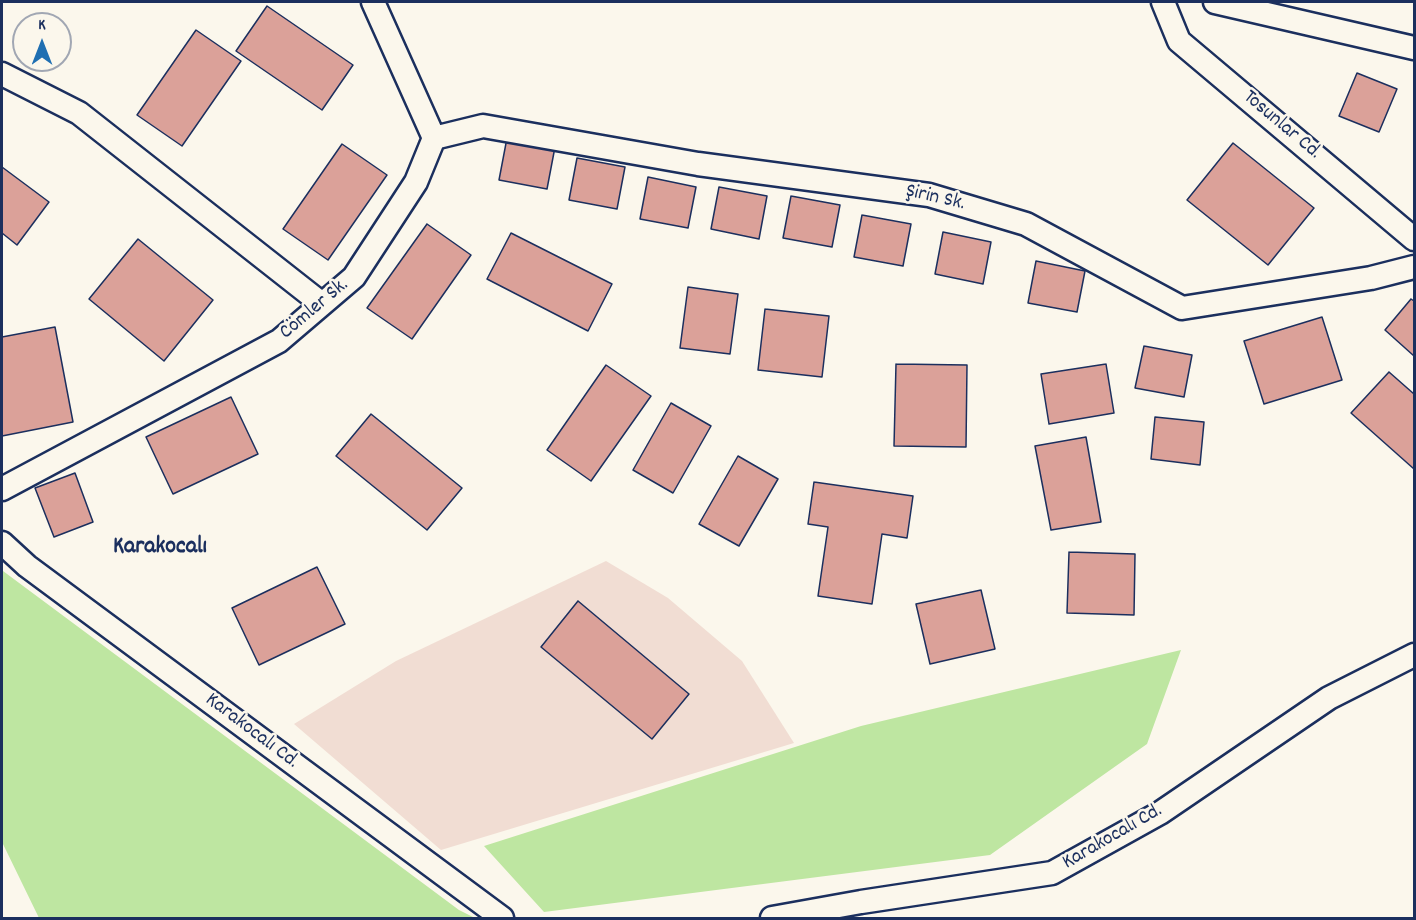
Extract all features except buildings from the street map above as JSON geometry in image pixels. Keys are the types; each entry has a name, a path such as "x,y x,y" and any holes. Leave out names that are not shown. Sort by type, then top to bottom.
{"street":[{"path":"373,2 434,138"},
{"name":"Tosunlar Cd.","path":"1163,2 1179,41 1414,239"},
{"path":"1215,2 1414,48"},
{"path":"2,74 79,113 322,304"},
{"name":"Şirin Sk.","path":"434,138 483,126 698,164 929,195 1026,224 1182,308 1371,278 1414,267"},
{"name":"Cömler Sk.","path":"2,489 279,341 354,277 416,182 434,138"},
{"name":"Karakocalı Cd.","path":"2,543 27,566 502,918"},
{"name":"Karakocalı Cd.","path":"772,918 1052,873 1160,813 1329,698 1414,655"}],"shaded area":[{"path":"606,561 668,598 742,661 794,743 441,850 294,724 396,661"}],"green space":[{"path":"3,571 459,910 475,918 39,918 2,842"},
{"path":"1181,650 1147,744 990,855 544,912 484,846 861,726"}],"district":[{"name":"Karakocalı","path":"160,549"}]}
